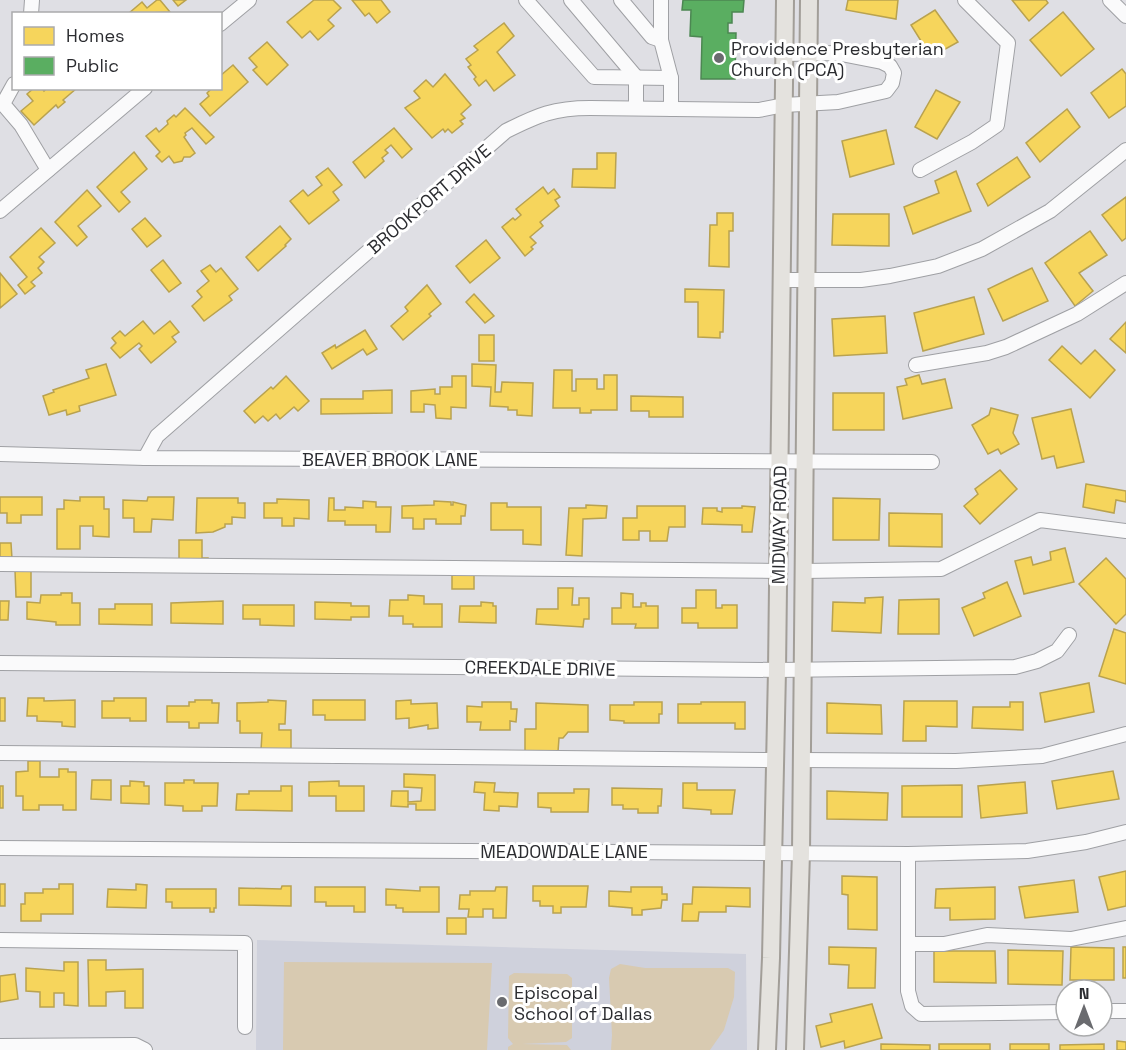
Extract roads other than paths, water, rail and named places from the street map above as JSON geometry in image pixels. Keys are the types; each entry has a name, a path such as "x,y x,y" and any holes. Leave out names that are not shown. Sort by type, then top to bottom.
{"main road":[{"name":"MIDWAY ROAD","path":"767,1050 776,760 785,0"},
{"name":"MIDWAY ROAD","path":"795,1050 801,853 810,0"}],"street":[{"path":"222,22 249,0"},
{"path":"526,0 590,75 594,77 671,78"},
{"path":"571,0 636,77 636,108"},
{"path":"621,0 652,37 661,40"},
{"path":"661,0 661,40 671,78 671,109"},
{"path":"920,170 998,125 1008,44 965,0"},
{"path":"1110,0 1126,16"},
{"name":"BROOKPORT DRIVE","path":"145,458 157,436 506,131 535,116 564,108 759,110 784,105 838,102 886,91 892,83 894,73 890,66 882,62 836,53 809,54"},
{"path":"784,54 809,54"},
{"path":"12,88 3,104 21,125 48,170"},
{"path":"0,211 143,90"},
{"path":"782,280 861,280 938,266 982,249 1050,211 1126,150"},
{"path":"916,365 978,355 1006,347 1077,314 1126,282"},
{"name":"BEAVER BROOK LANE","path":"0,454 145,458 932,462"},
{"path":"803,571 941,569 1040,520 1126,531"},
{"path":"0,564 778,571"},
{"name":"CREEKDALE DRIVE","path":"0,663 777,670 1015,667 1057,651 1069,635"},
{"path":"802,760 956,761 1042,756 1126,734"},
{"path":"0,753 776,760"},
{"name":"MEADOWDALE LANE","path":"0,848 908,854 1027,851 1086,842 1126,832"},
{"path":"908,854 908,991 912,1006 921,1014 1054,1012"},
{"path":"908,944 944,944 987,935 1071,939 1126,928"},
{"path":"0,940 245,943 245,1027"},
{"path":"0,1046 66,1048 135,1045 145,1050"}],"place":[{"name":"Providence Presbyterian Church (PCA)","path":"719,58"},
{"name":"Episcopal School of Dallas","path":"502,1002"}]}
